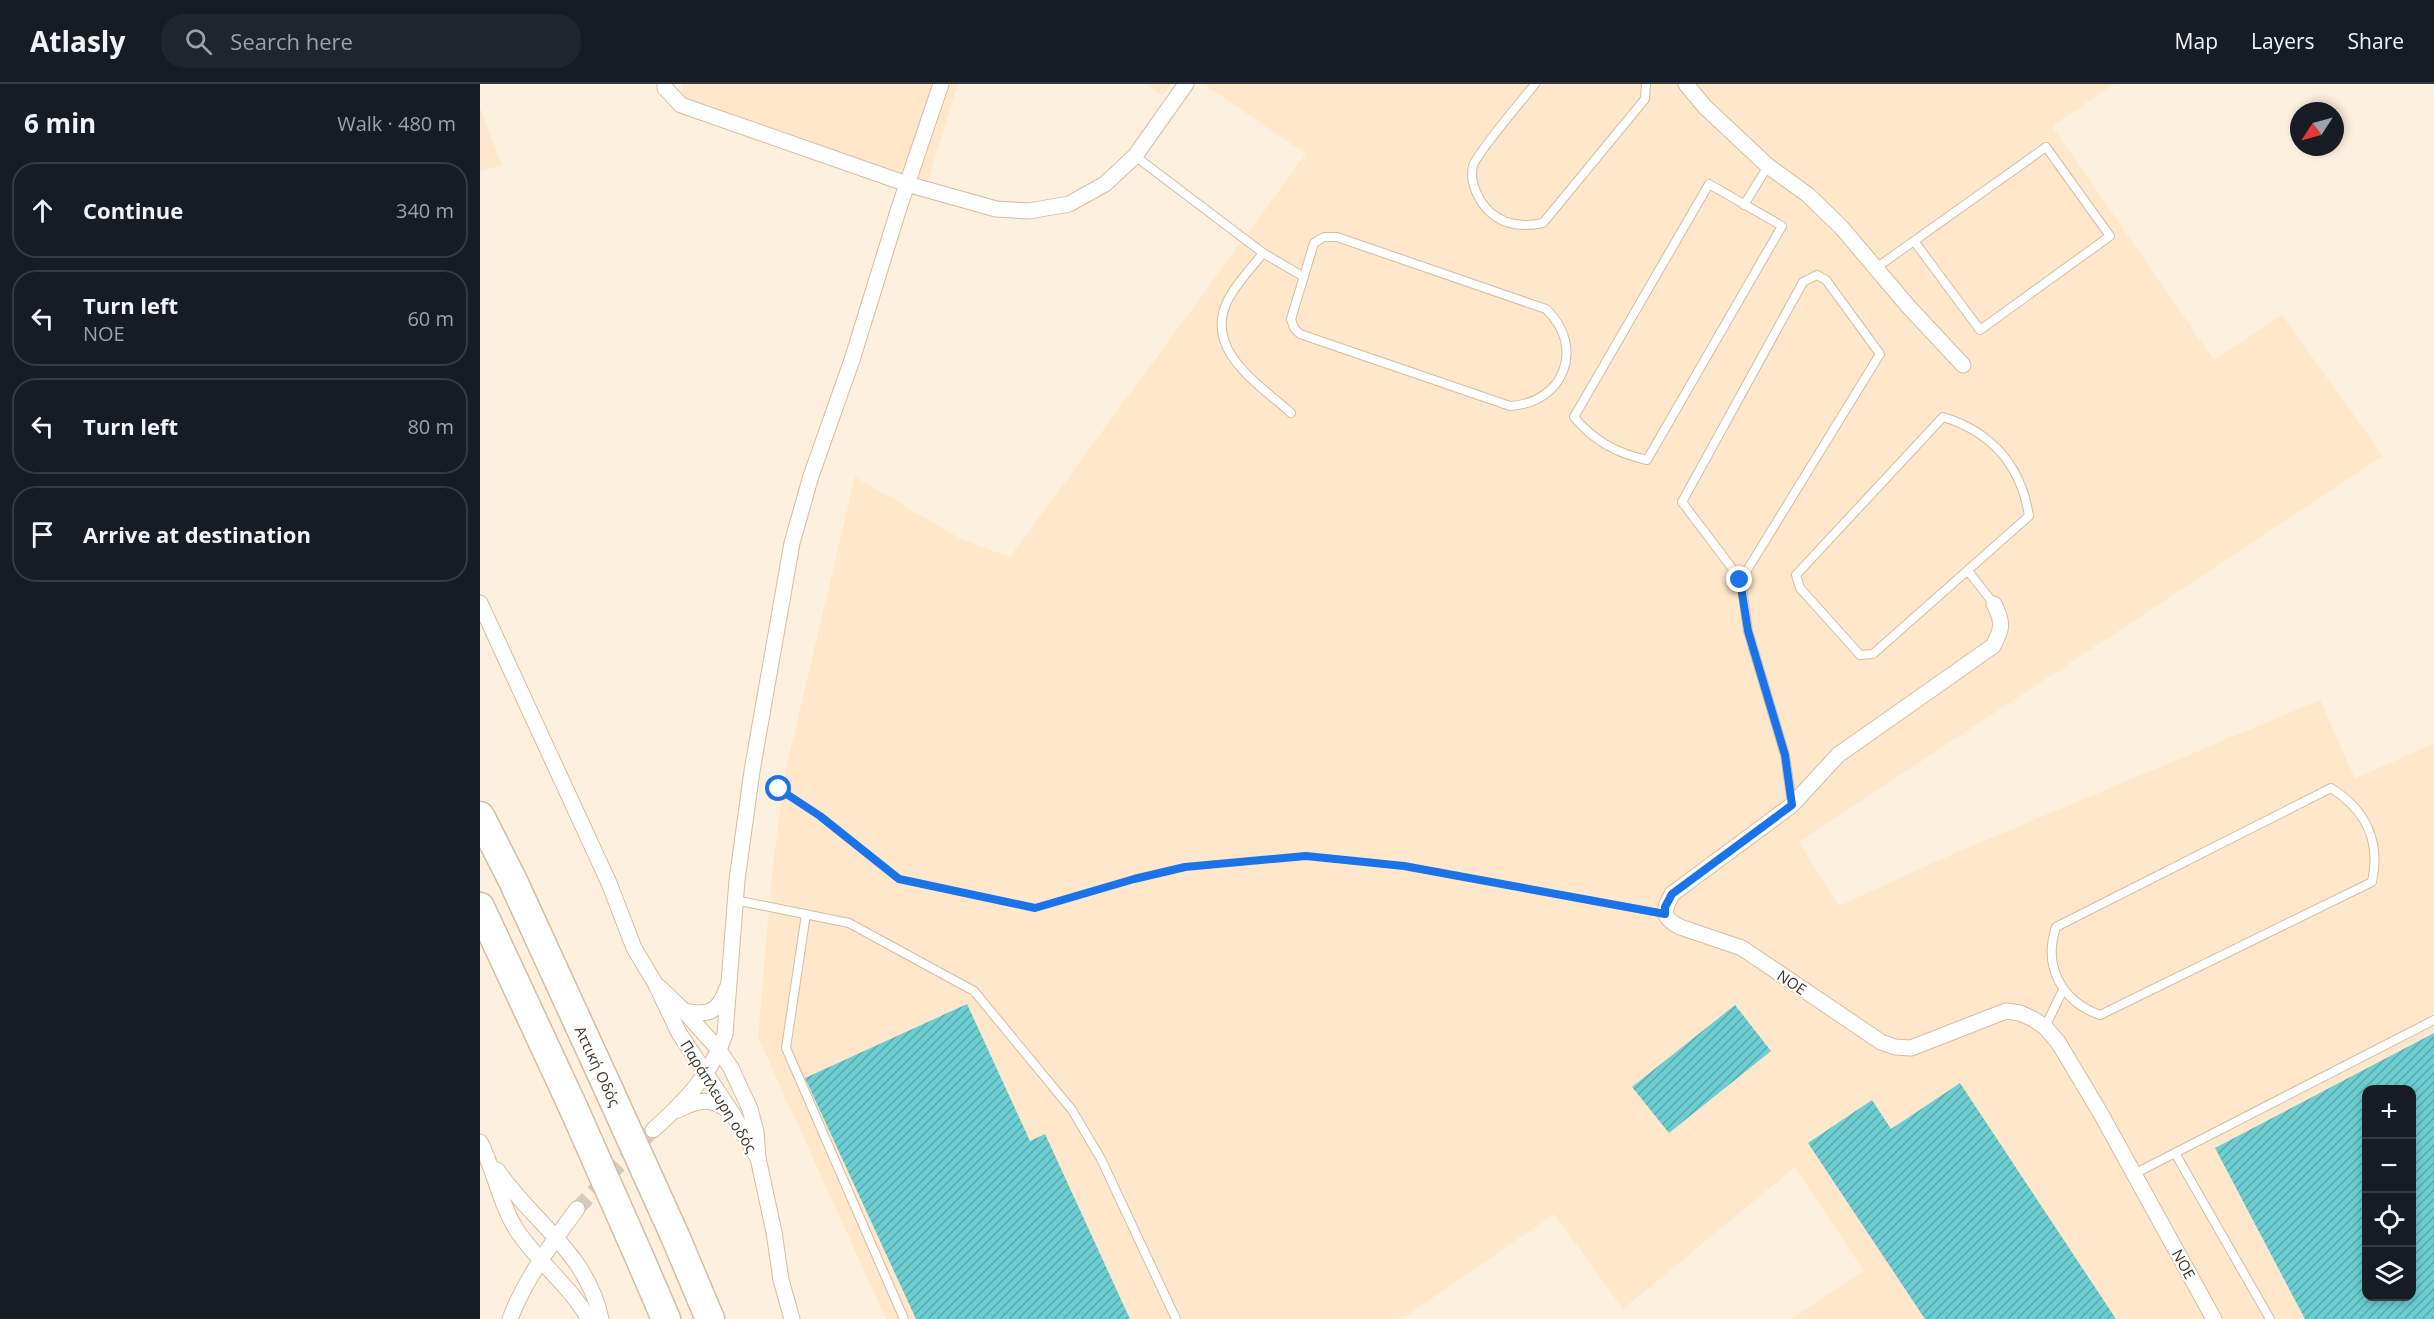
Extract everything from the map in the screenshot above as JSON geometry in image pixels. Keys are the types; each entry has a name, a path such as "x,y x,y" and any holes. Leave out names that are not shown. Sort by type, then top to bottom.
{"highway":[{"name":"Αττική Οδός","path":"480,816 513,881 608,1088 710,1319"},
{"path":"480,907 573,1107 666,1319"}],"street":[{"path":"665,84 665,88 681,105 907,184 996,209 1029,211 1069,204 1105,184 1135,156 1186,84"},
{"path":"653,1130 706,1074 720,1050 725,1034 735,900 752,771 792,543 811,476 852,360 941,84"},
{"path":"1686,84 1705,107 1768,166 1808,195 1842,228 1963,365"},
{"path":"480,603 609,883 634,948 655,983"},
{"path":"1665,914 1665,907 1672,894 1792,805 1838,755 1993,646 2000,633 2001,618 1994,604"},
{"name":"NOE","path":"1665,914 1670,922 1680,927 1742,948 1881,1042 1895,1047 1911,1048 2006,1011 2020,1013 2045,1027 2058,1042 2214,1319"},
{"name":"Παράπλευρη οδός","path":"655,983 720,1050 731,1068 750,1108 756,1132 758,1158"},
{"name":"Παράπλευρη οδός","path":"655,983 679,1033 734,1116 758,1158"},
{"path":"684,1011 701,1015 709,1013 724,996 728,983"},
{"path":"670,1114 689,1105 705,1101 719,1103 734,1116"},
{"path":"483,1149 521,1202 556,1236 578,1263 598,1305 601,1319"},
{"path":"483,1149 506,1211 519,1233 578,1300 589,1319"},
{"path":"758,1158 769,1204 781,1280 792,1319"},
{"path":"510,1319 516,1303 541,1260 577,1209"}],"lane":[{"path":"1534,84 1473,164 1474,186 1484,205 1500,219 1521,226 1543,223 1644,99 1646,84"},
{"path":"1876,268 2046,147 2110,236 1980,330 1914,241"},
{"path":"1135,156 1263,253 1304,277"},
{"path":"1744,205 1768,166"},
{"path":"1708,184 1744,205 1782,226 1647,460 1624,454 1604,445 1574,417 1708,184"},
{"path":"1324,237 1348,240 1546,309 1554,317 1564,335 1567,355 1565,367 1553,388 1544,396 1522,406 1510,406 1323,342 1300,334 1294,328 1291,319 1304,277 1314,243 1324,237"},
{"path":"1263,253 1227,301 1221,322 1225,346 1235,363 1291,413"},
{"path":"1740,580 1880,354 1826,280 1817,274 1803,282 1682,502 1740,580 1748,631 1785,755 1792,805"},
{"path":"1943,417 1973,428 1997,447 2016,472 2028,508 2029,516 1968,570 1873,654 1860,655 1800,588 1796,575 1943,417"},
{"path":"1968,570 1994,604"},
{"path":"2331,788 2354,805 2363,817 2374,842 2375,862 2372,882 2100,1016 2079,1006 2063,990 2057,980 2051,959 2056,927 2331,788"},
{"path":"735,900 849,923 974,991 1072,1110 1101,1159 1176,1319"},
{"path":"806,914 786,1048 904,1319"},
{"path":"2045,1027 2063,990"},
{"path":"2134,1174 2434,1020"},
{"path":"2175,1153 2270,1319"}],"path":[{"path":"752,771 820,816 899,879 1035,908 1134,879 1185,867 1306,856 1404,866 1665,914"}],"shaded area":[{"path":"683,84 958,84 928,180 901,173 682,97"},
{"path":"1147,84 1171,84 1163,96"},
{"path":"1204,84 2114,84 2052,126 2214,360 2282,315 2383,456 1799,842 1839,906 1955,853 2320,700 2355,779 2434,743 2434,1319 1790,1319 1864,1271 1795,1167 1623,1309 1554,1214 1402,1319 886,1319 758,1037 772,873 784,777 855,477 963,540 1010,557 1306,154"},
{"path":"480,108 502,165 480,172"}],"building":[{"path":"967,1004 1030,1141 1045,1134 1130,1319 916,1319 805,1078"},
{"path":"1735,1005 1771,1051 1669,1133 1632,1087"},
{"path":"2434,1033 2434,1319 2305,1319 2215,1148"},
{"path":"1960,1083 2116,1319 1925,1319 1808,1143 1872,1100 1891,1129"}],"tunnel":[{"path":"577,1209 653,1130"}],"route":[{"path":"779,789 820,816 899,879 1035,908 1134,879 1185,867 1306,856 1404,866 1665,914 1665,907 1672,894 1792,805 1785,755 1748,631 1740,580"}]}
